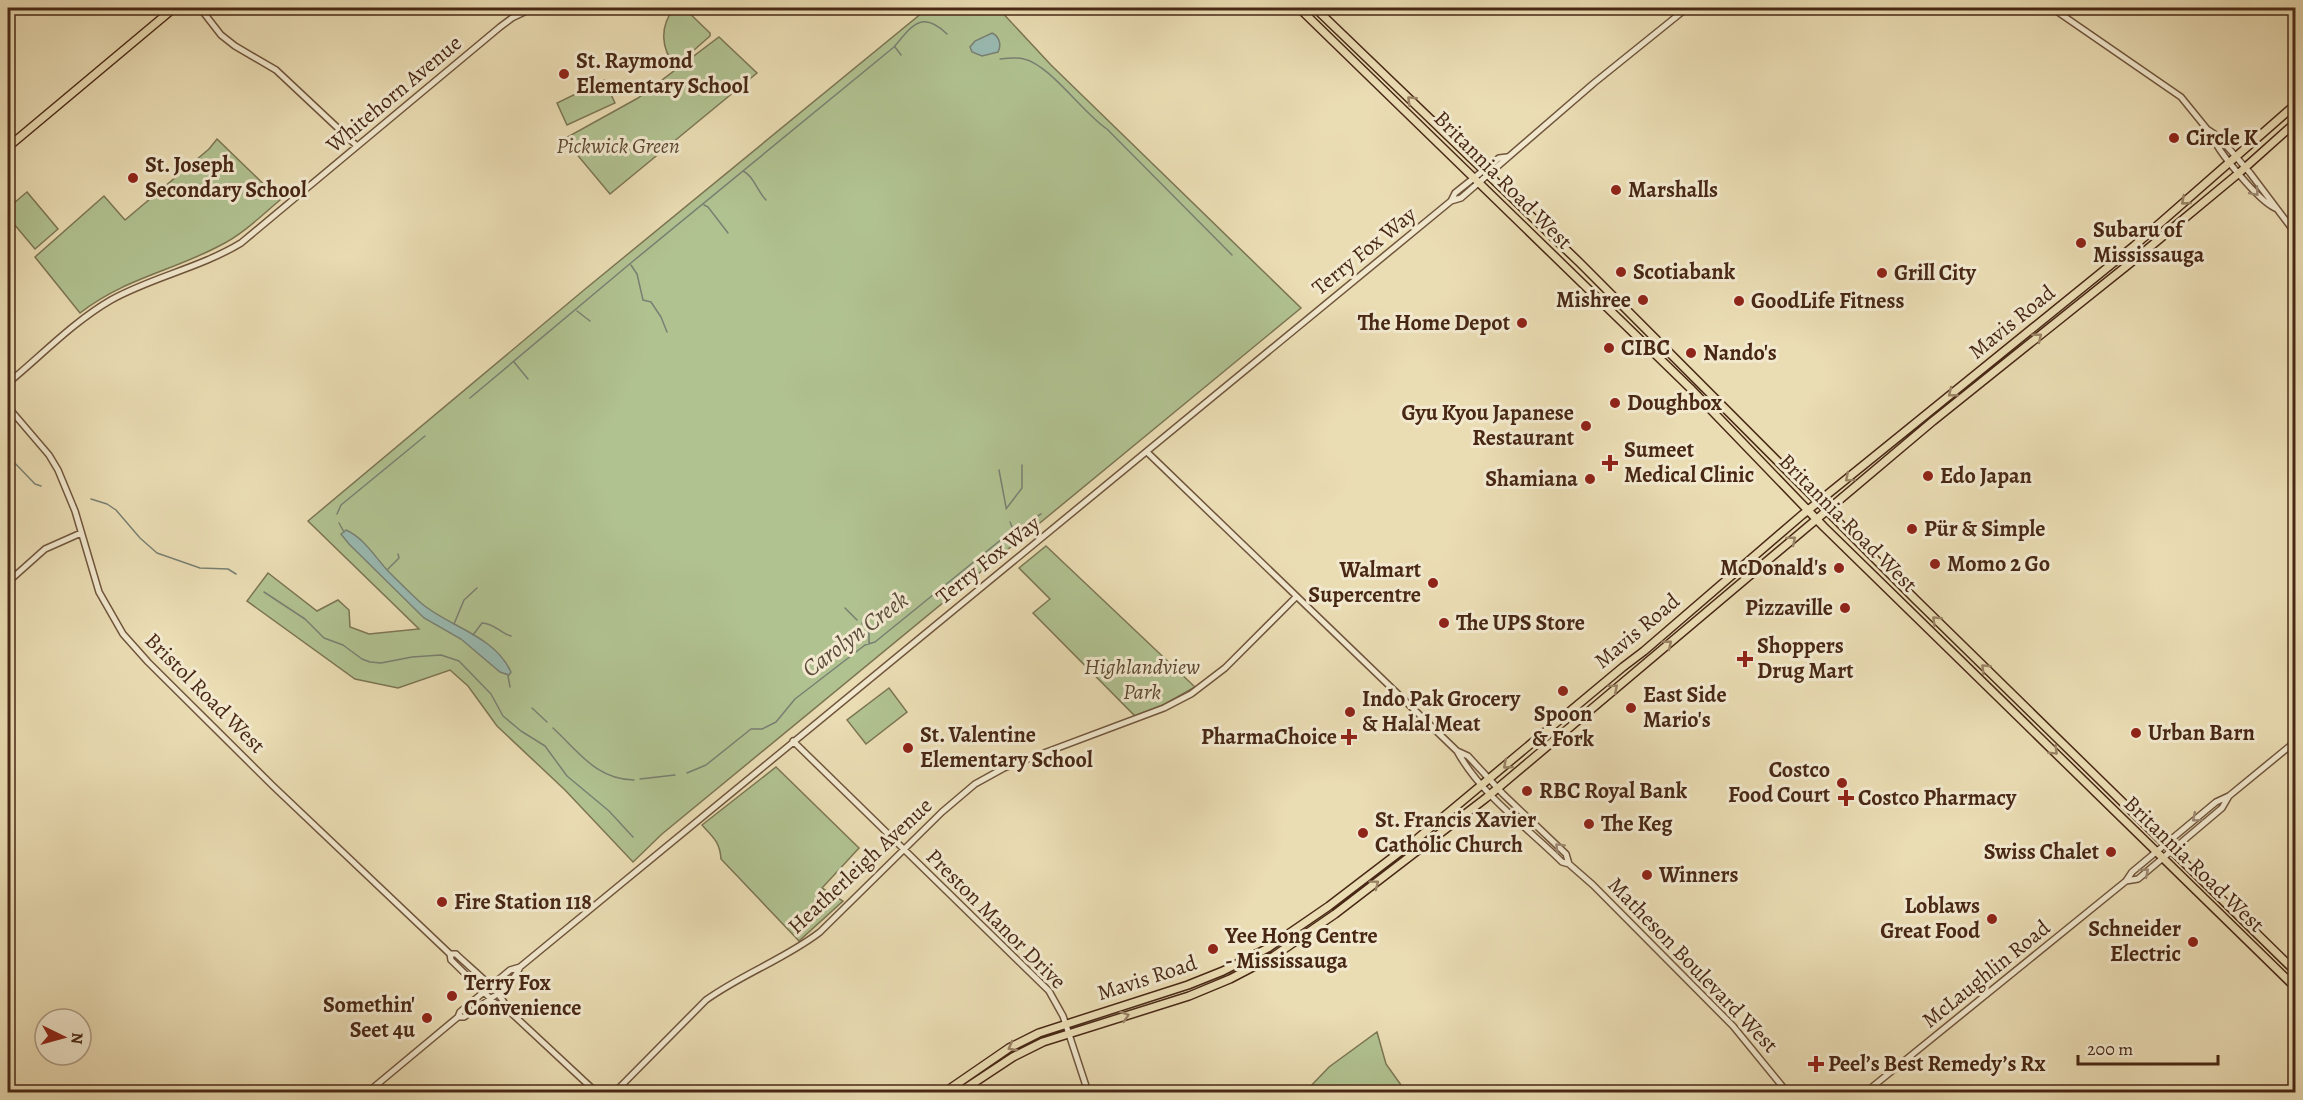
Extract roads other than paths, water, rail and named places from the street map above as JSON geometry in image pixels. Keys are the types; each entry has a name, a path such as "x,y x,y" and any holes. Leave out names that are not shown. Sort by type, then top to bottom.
{"main road":[{"path":"8,147 174,8"},
{"name":"Britannia Road West","path":"1299,8 1690,388 1816,519 2295,988"},
{"name":"Britannia Road West","path":"1315,8 1580,263 1827,511 2295,972"},
{"name":"Mavis Road","path":"945,1092 1009,1048 1039,1033 1188,985 1223,971 1268,948 1329,906 1483,785 1808,510 2134,246 2295,104"},
{"name":"Mavis Road","path":"960,1092 1012,1057 1069,1033 1189,996 1230,980 1275,956 1335,914 1491,793 1933,421 2242,170 2295,122"},
{"path":"1720,584 1727,594"}],"street":[{"path":"200,8 221,35 276,70 357,146"},
{"name":"Whitehorn Avenue","path":"8,383 111,300 225,253 241,243 500,27 512,18 533,8"},
{"name":"Terry Fox Way","path":"368,1092 510,970 520,967 1451,201 1461,198 1499,158 1507,157 1687,8"},
{"path":"2052,8 2181,97 2211,133 2213,141 2271,198 2275,208 2295,234"},
{"name":"Bristol Road West","path":"8,407 49,455 66,487 99,592 123,634 148,662 273,786 450,954 451,960 501,1009 507,1010 596,1092"},
{"name":"Matheson Boulevard West","path":"1147,452 1457,751 1465,765 1491,793 1562,862 1569,864 1623,915 1733,1026 1787,1092"},
{"path":"8,582 45,549 81,533"},
{"name":"Heatherleigh Avenue","path":"615,1092 706,1000 724,987 800,946 817,934 942,812 966,792 1004,768 1164,708 1191,694 1224,668 1296,597"},
{"name":"Preston Manor Drive","path":"793,741 1049,991 1066,1023 1088,1092"},
{"name":"McLaughlin Road","path":"1866,1092 2126,881 2132,872 2216,802 2229,796 2295,741"},
{"name":"Matheson Boulevard West","path":"1457,751 1468,756 1566,854 1569,864"},
{"name":"McLaughlin Road","path":"2126,881 2138,879 2172,851 2222,808 2229,796"},
{"name":"Bristol Road West","path":"450,954 456,954 490,987 506,1004 507,1010"},
{"name":"Terry Fox Way","path":"458,1017 464,1017 490,998 516,976 520,967"}],"water":[{"path":"992,33 999,41 998,52 982,56 972,52 970,47 975,41"},
{"path":"346,530 364,543 388,571 421,603 494,649 511,672 509,675 500,672 461,639 424,618 349,544 341,534"}],"waterway":[{"path":"470,398 894,47 911,28 923,22 930,23 947,34"},
{"path":"895,47 901,55"},
{"path":"1000,59 1024,59 1045,70 1232,255"},
{"path":"743,171 750,176 766,200"},
{"path":"704,205 728,233"},
{"path":"631,265 637,274 643,300 651,302 667,332"},
{"path":"577,311 590,321"},
{"path":"514,362 528,379"},
{"path":"337,514 341,505 425,436"},
{"name":"Carolyn Creek","path":"8,456 35,484 41,486"},
{"path":"1006,509 1022,488 1022,465"},
{"path":"999,470 1006,507"},
{"name":"Carolyn Creek","path":"91,499 107,504 116,510 140,538 157,553 200,568 228,569 236,574"},
{"name":"Carolyn Creek","path":"687,773 706,765 751,729 762,729 776,722 795,699 865,645 875,642 1008,534 1041,514"},
{"path":"1010,522 1013,529"},
{"path":"339,523 344,532"},
{"path":"388,569 399,558 398,554"},
{"path":"454,624 464,600 477,588"},
{"name":"Carolyn Creek","path":"264,592 305,619 324,638 343,645 370,662 381,663 412,657 441,655 459,661 491,694 503,716 545,746 567,776 609,811 633,837"},
{"path":"845,608 857,620"},
{"path":"473,635 482,623 511,636"},
{"path":"862,623 869,633 869,644"},
{"name":"Carolyn Creek","path":"508,676 510,687"},
{"name":"Carolyn Creek","path":"532,708 547,722"},
{"name":"Carolyn Creek","path":"553,728 599,770 621,779 634,780"},
{"name":"Carolyn Creek","path":"640,779 675,775"}],"place":[{"name":"St. Raymond Elementary School","path":"564,74"},
{"name":"Circle K","path":"2174,138"},
{"name":"St. Joseph Secondary School","path":"133,178"},
{"name":"Marshalls","path":"1616,190"},
{"name":"Subaru of Mississauga","path":"2081,243"},
{"name":"Scotiabank","path":"1621,272"},
{"name":"Grill City","path":"1882,273"},
{"name":"Mishree","path":"1643,300"},
{"name":"GoodLife Fitness","path":"1739,301"},
{"name":"The Home Depot","path":"1522,323"},
{"name":"CIBC","path":"1609,348"},
{"name":"Nando's","path":"1691,353"},
{"name":"Doughbox","path":"1615,403"},
{"name":"Gyu Kyou Japanese Restaurant","path":"1586,426"},
{"name":"Sumeet Medical Clinic","path":"1610,463"},
{"name":"Edo Japan","path":"1928,476"},
{"name":"Shamiana","path":"1590,479"},
{"name":"Pür & Simple","path":"1912,529"},
{"name":"Momo 2 Go","path":"1935,564"},
{"name":"McDonald's","path":"1839,568"},
{"name":"Walmart Supercentre","path":"1433,583"},
{"name":"Pizzaville","path":"1845,608"},
{"name":"The UPS Store","path":"1444,623"},
{"name":"Shoppers Drug Mart","path":"1745,659"},
{"name":"Spoon & Fork","path":"1563,691"},
{"name":"East Side Mario's","path":"1631,708"},
{"name":"Indo Pak Grocery & Halal Meat","path":"1350,712"},
{"name":"Urban Barn","path":"2136,733"},
{"name":"PharmaChoice","path":"1349,737"},
{"name":"St. Valentine Elementary School","path":"908,748"},
{"name":"Costco Food Court","path":"1842,783"},
{"name":"RBC Royal Bank","path":"1527,791"},
{"name":"Costco Pharmacy","path":"1846,798"},
{"name":"The Keg","path":"1589,824"},
{"name":"St. Francis Xavier Catholic Church","path":"1363,833"},
{"name":"Swiss Chalet","path":"2111,852"},
{"name":"Winners","path":"1647,875"},
{"name":"Fire Station 118","path":"442,902"},
{"name":"Loblaws Great Food","path":"1992,919"},
{"name":"Schneider Electric","path":"2193,942"},
{"name":"Yee Hong Centre - Mississauga","path":"1213,949"},
{"name":"Terry Fox Convenience","path":"452,996"},
{"name":"Somethin' Seet 4u","path":"427,1018"},
{"name":"Peel’s Best Remedy’s Rx","path":"1816,1064"}],"park label":[{"name":"Pickwick Green","path":"618,146"},
{"name":"Highlandview Park","path":"1142,680"}]}
